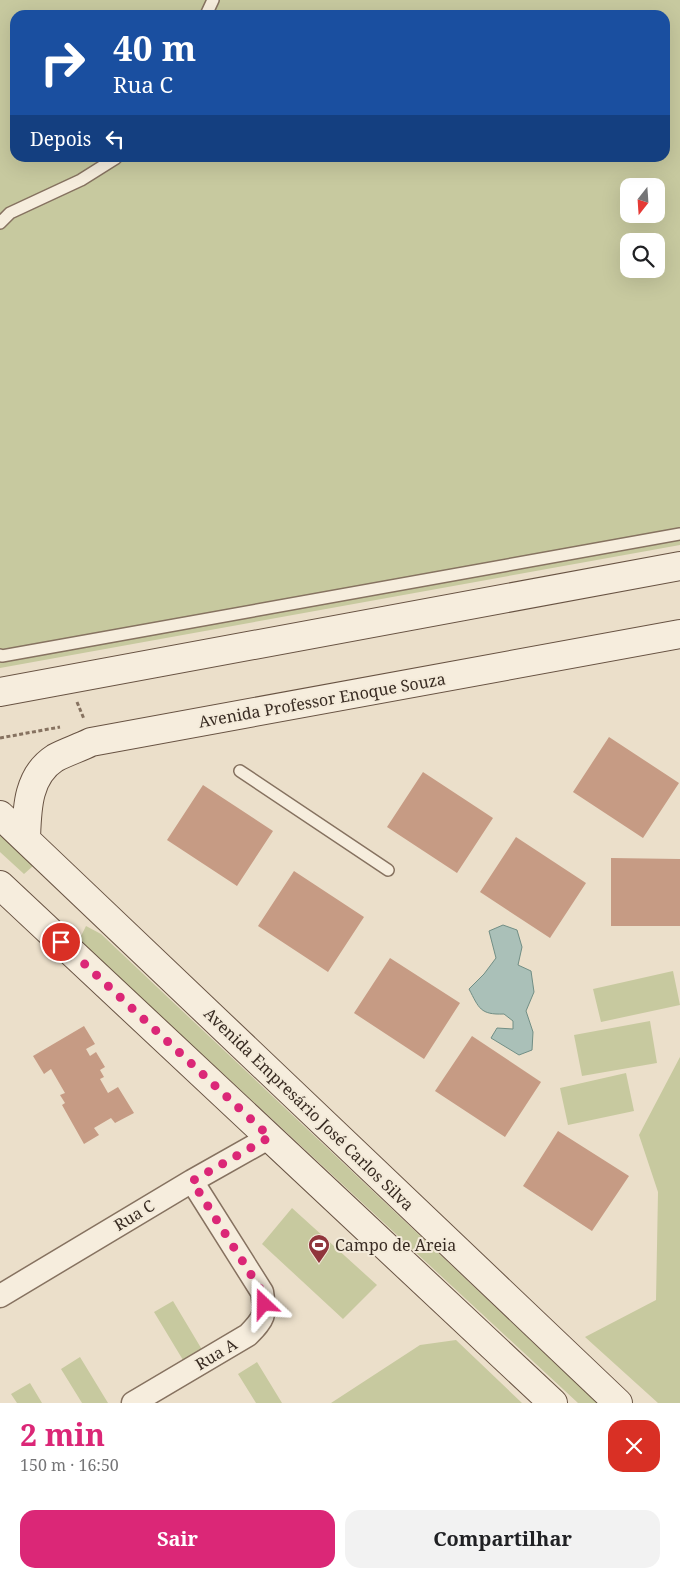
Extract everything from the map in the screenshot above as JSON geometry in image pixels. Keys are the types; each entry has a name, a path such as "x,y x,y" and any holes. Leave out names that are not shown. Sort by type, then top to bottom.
{"main road":[{"path":"0,692 680,566"},
{"name":"Avenida Professor Enoque Souza","path":"26,839 29,797 38,775 54,759 91,742 680,634"},
{"name":"Avenida Empresário José Carlos Silva","path":"0,815 618,1403"},
{"path":"0,884 553,1403"}],"street":[{"name":"Rua C","path":"0,1296 192,1181 270,1137"},
{"name":"Rua A","path":"133,1403 248,1335 260,1323 264,1314 262,1292 192,1181"}],"lane":[{"path":"0,223 10,213 81,180 110,162"},
{"path":"0,655 680,534"},
{"path":"240,771 388,870"}],"path":[{"path":"75,698 85,722"}],"green space":[{"path":"0,0 680,0 680,545 0,668"},
{"path":"0,834 33,866 24,874 0,852"},
{"path":"86,926 101,934 597,1403 578,1403 79,940"},
{"path":"673,971 680,1005 601,1022 593,989"},
{"path":"650,1021 657,1063 582,1076 574,1035"},
{"path":"680,1057 680,1403 658,1403 585,1337 656,1300 658,1192 639,1135"},
{"path":"626,1073 634,1111 568,1125 560,1088"},
{"name":"Campo de Areia","path":"292,1208 377,1285 343,1319 262,1244"},
{"path":"173,1301 204,1353 186,1365 154,1312"},
{"path":"456,1340 522,1403 331,1403 420,1345"},
{"path":"80,1357 108,1403 82,1403 61,1369"},
{"path":"257,1362 282,1403 256,1403 238,1374"},
{"path":"30,1383 42,1403 17,1403 11,1394"}],"water":[{"path":"503,925 517,930 522,947 518,965 531,971 534,992 526,1011 533,1032 532,1050 519,1055 491,1038 497,1028 513,1029 513,1021 504,1014 485,1012 478,1006 469,989 496,958 489,931"}],"building":[{"path":"609,737 679,783 643,838 573,792"},
{"path":"423,772 493,818 457,873 387,827"},
{"path":"203,785 273,831 237,886 167,840"},
{"path":"516,837 586,883 550,938 480,892"},
{"path":"611,858 680,859 680,926 611,926"},
{"path":"294,871 364,917 328,972 258,926"},
{"path":"390,958 460,1003 424,1059 354,1013"},
{"path":"84,1026 95,1044 86,1049 90,1056 96,1052 105,1067 100,1070 104,1077 100,1079 108,1093 118,1087 134,1113 115,1123 111,1118 94,1128 99,1135 84,1144 62,1105 65,1103 60,1095 65,1093 51,1069 44,1074 33,1056"},
{"path":"472,1036 541,1082 505,1137 435,1091"},
{"path":"558,1131 629,1176 592,1231 523,1186"}],"place":[{"name":"Campo de Areia","path":"319,1264"}],"route":[{"path":"61,942 270,1137 192,1181 262,1292 264,1304"}]}
